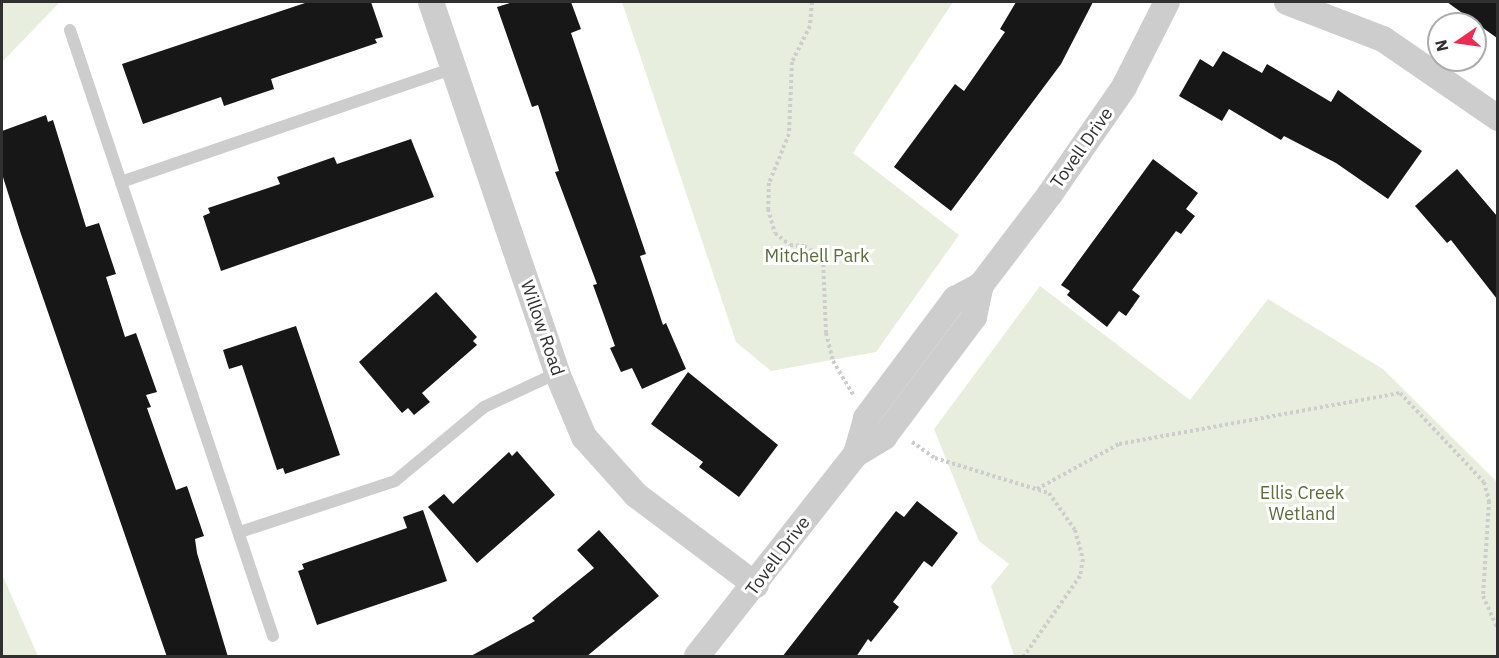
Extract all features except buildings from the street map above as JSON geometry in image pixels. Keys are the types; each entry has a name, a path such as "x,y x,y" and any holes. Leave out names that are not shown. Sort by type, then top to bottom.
{"street":[{"name":"Willow Road","path":"431,2 557,374 584,437 617,479 756,585"},
{"name":"Tovell Drive","path":"698,657 856,454 884,436 974,317 981,285 1124,87 1167,2"},
{"path":"1287,2 1383,39 1497,118"}],"lane":[{"path":"70,30 273,636"},
{"path":"121,182 454,68"},
{"path":"240,532 395,481 484,406 557,374"}],"path":[{"path":"812,2 810,26 792,62 789,134 769,183 768,209 775,233 790,245 804,246 823,258 826,333 833,361 858,399"},
{"path":"1037,489 1119,444 1400,393 1484,482 1489,501 1483,596 1497,630"},
{"path":"907,438 935,458 1037,489 1059,504 1075,530 1083,559 1080,576 1024,657"}],"green space":[{"path":"2,2 59,3 2,62"},
{"name":"Mitchell Park","path":"622,2 953,2 853,153 959,235 876,352 771,371 736,342"},
{"name":"Ellis Creek Wetland","path":"1040,286 1190,400 1268,299 1383,369 1497,482 1497,656 1014,656 991,586 1009,564 979,541 934,429"},
{"path":"2,574 38,656 2,656"}]}
